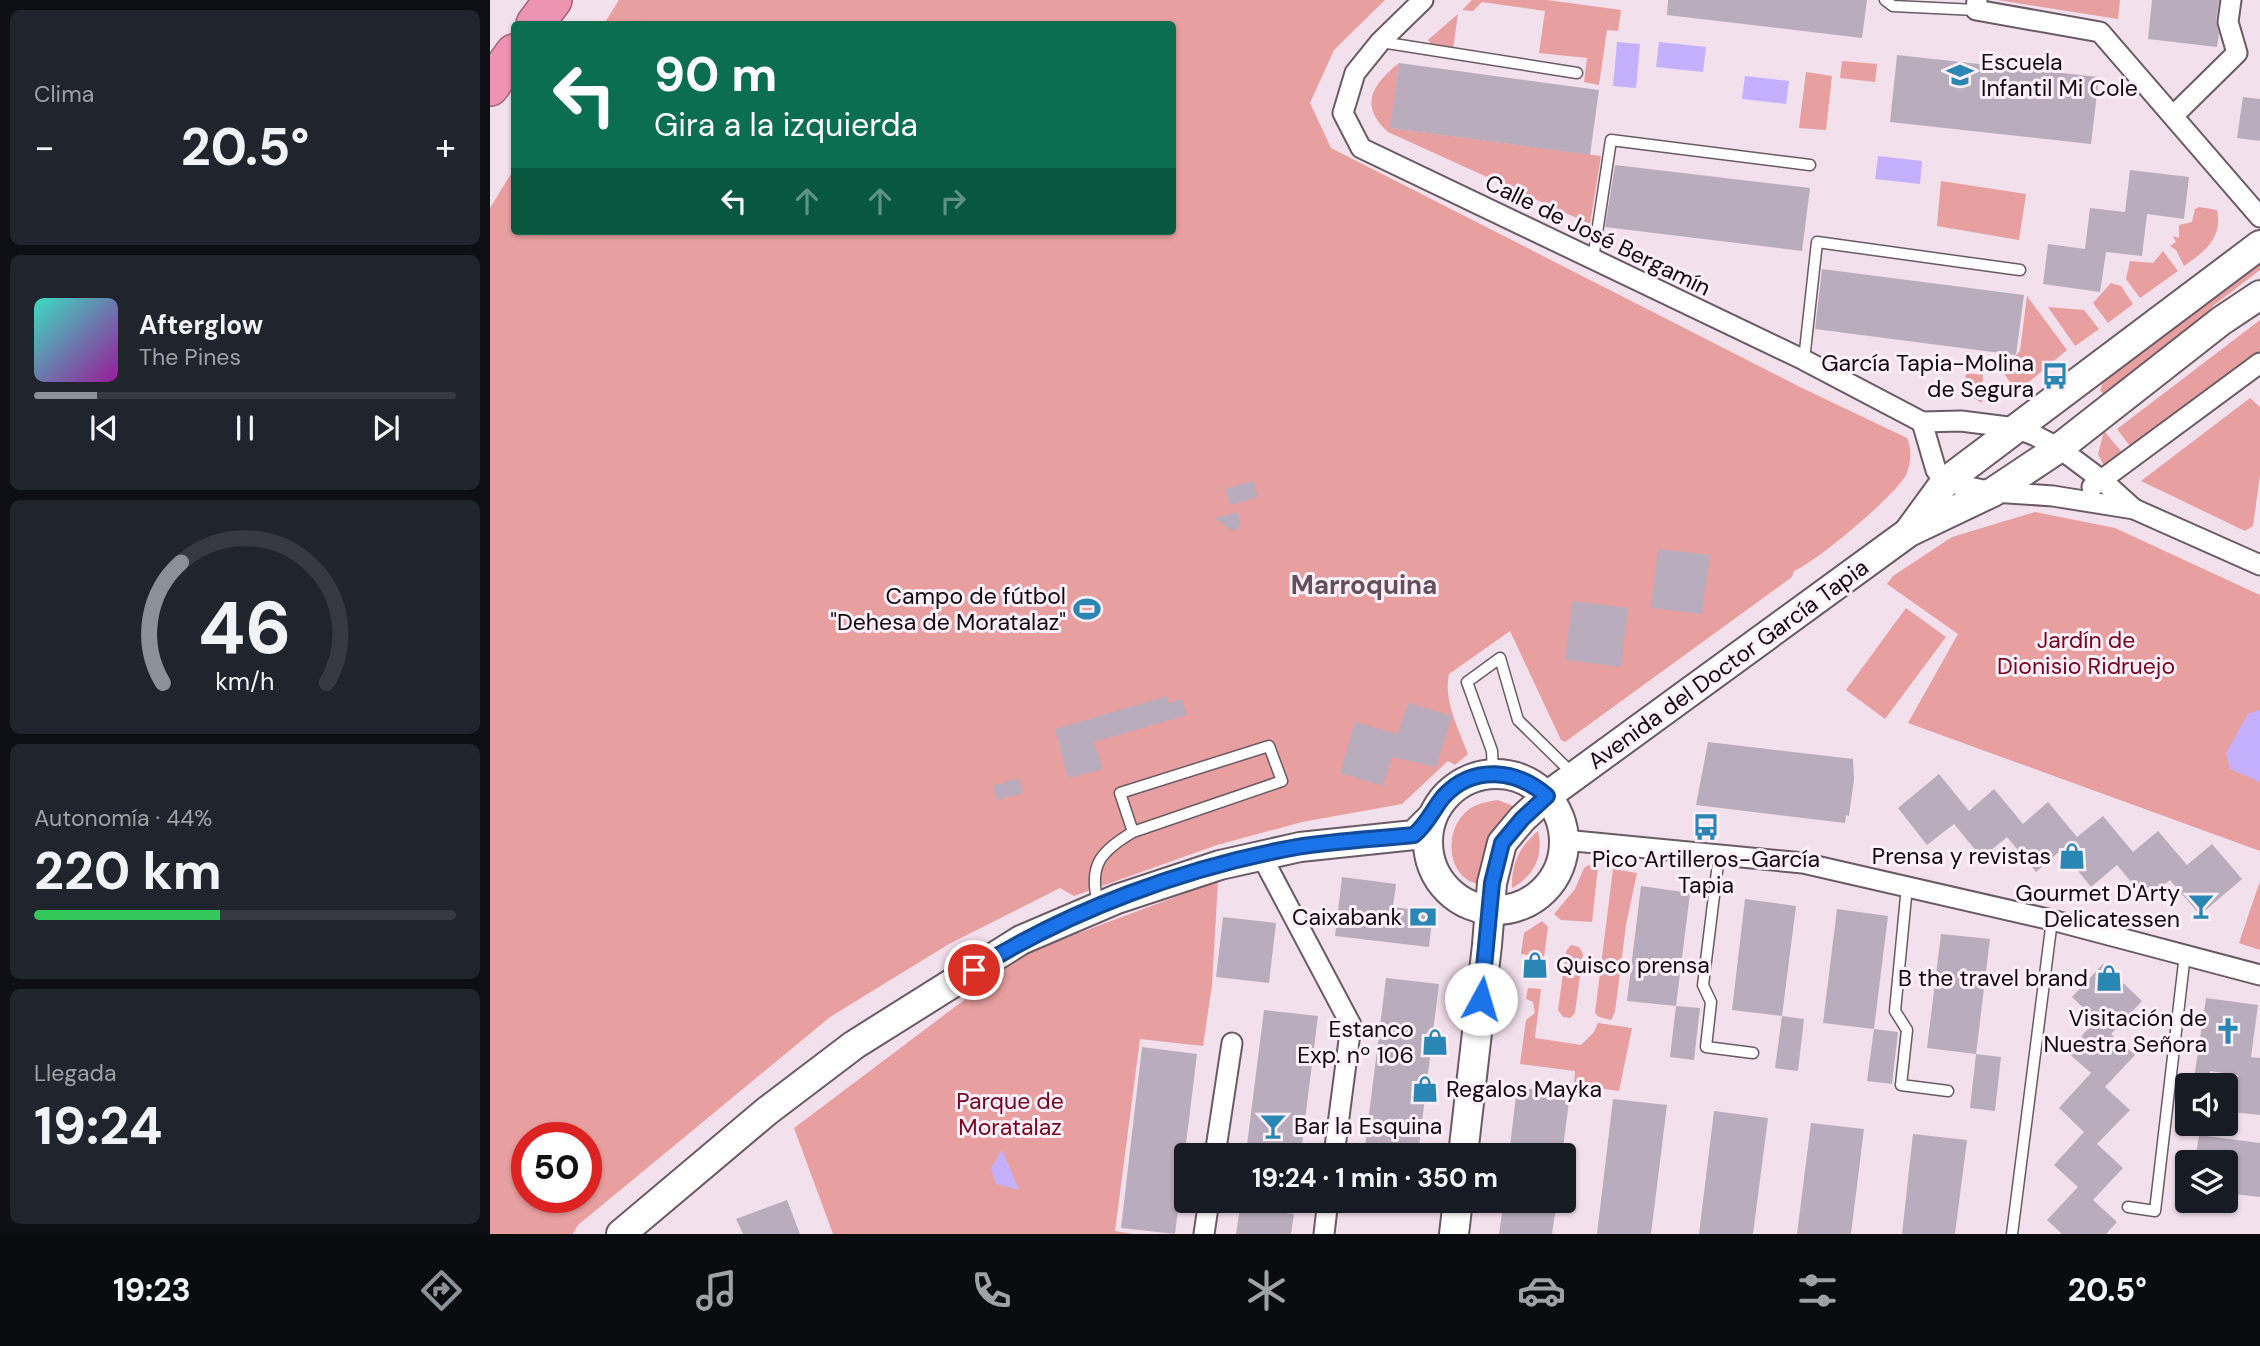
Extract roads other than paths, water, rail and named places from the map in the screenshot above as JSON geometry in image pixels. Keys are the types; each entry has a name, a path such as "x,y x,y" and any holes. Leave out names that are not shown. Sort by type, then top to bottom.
{"highway":[{"path":"537,21 553,0"},
{"path":"490,87 511,57"}],"main road":[{"name":"Avenida del Doctor García Tapia","path":"1909,532 1945,482 2260,245"},
{"path":"2221,321 2260,279"},
{"name":"Avenida del Doctor García Tapia","path":"1465,1143 1492,883 1502,843 1522,819 1547,796 1909,532 2067,455 2221,321 2260,295"},
{"path":"1493,773 1521,778 1547,796 1559,817 1564,840 1563,856 1554,878 1544,891 1531,901 1509,909 1490,911 1467,904 1448,892 1432,868 1424,832 1444,796 1456,785 1474,776 1493,773"},
{"path":"621,1234 767,1111 854,1045 1021,940 1099,907 1220,864 1300,847 1424,832"},
{"path":"1454,1234 1456,1213"}],"street":[{"name":"Calle de José Bergamín","path":"1423,0 1380,42 1355,73 1343,113 1361,148 1804,359 1922,422 1961,421 2016,428"},
{"path":"2174,115 2237,53 2228,22 2231,0"},
{"path":"1977,5 2100,33 2174,115 2260,218"},
{"path":"2060,495 2087,490 2103,481 2260,363"},
{"path":"1931,452 1947,429 1961,421"},
{"path":"1922,422 1936,470 1945,482 1993,492 2060,495 2134,509 2260,565"},
{"path":"2016,428 2067,455 2103,481 2134,509"},
{"path":"2060,495 2078,479 2079,471 2067,455"},
{"path":"1564,840 1803,863 2052,920 2260,975"},
{"path":"1261,855 1351,1026 1336,1143"},
{"path":"1217,1143 1231,1043"},
{"path":"1204,1234 1207,1213"},
{"path":"1324,1234 1326,1213"}],"lane":[{"path":"1885,0 1893,6 1977,5"},
{"path":"1380,42 1577,73"},
{"path":"1593,259 1611,140 1810,165"},
{"path":"1804,359 1817,242 2020,270"},
{"path":"1493,773 1492,751 1466,682 1500,659 1518,720 1576,776"},
{"path":"1099,907 1094,890 1094,871 1102,855 1133,832 1282,781 1269,746 1120,793 1133,832"},
{"path":"1719,855 1703,985 1711,1003 1706,1047 1754,1053"},
{"path":"1907,886 1895,1011 1907,1030 1901,1085 1948,1091"},
{"path":"2012,1234 2052,920"},
{"path":"2128,1208 2155,1211 2185,954"}],"place":[{"name":"Escuela Infantil Mi Cole","path":"1960,75"},
{"name":"García Tapia-Molina de Segura","path":"2055,376"},
{"name":"Campo de fútbol \"Dehesa de Moratalaz\"","path":"1087,609"},
{"name":"Pico Artilleros-García Tapia","path":"1706,827"},
{"name":"Prensa y revistas","path":"2072,856"},
{"name":"Gourmet D'Arty Delicatessen","path":"2201,906"},
{"name":"Caixabank","path":"1423,917"},
{"name":"Quisco prensa","path":"1535,965"},
{"name":"B the travel brand","path":"2109,978"},
{"name":"Visitación de Nuestra Señora","path":"2228,1031"},
{"name":"Estanco Exp. nº 106","path":"1435,1042"},
{"name":"Regalos Mayka","path":"1425,1089"},
{"name":"Bar la Esquina","path":"1273,1126"}],"district":[{"name":"Marroquina","path":"1364,585"}],"park label":[{"name":"Jardín de Dionisio Ridruejo","path":"2086,653"},
{"name":"Parque de Moratalaz","path":"1010,1114"}]}
